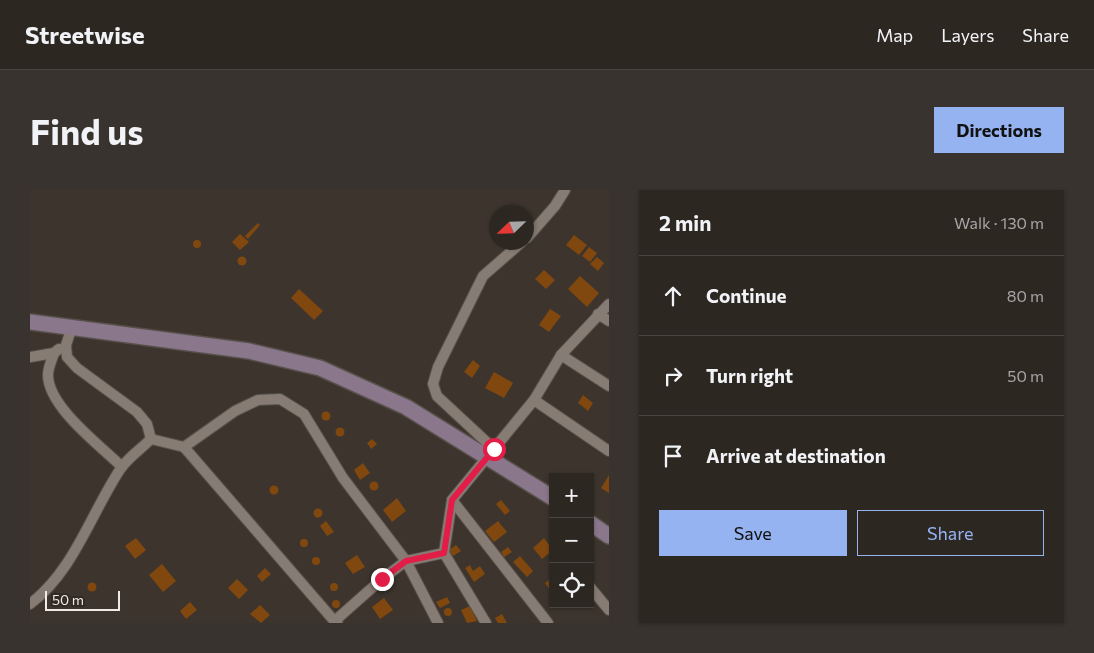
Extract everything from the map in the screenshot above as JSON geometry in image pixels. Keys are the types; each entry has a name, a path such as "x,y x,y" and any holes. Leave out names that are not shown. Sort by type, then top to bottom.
{"street":[{"path":"534,229 555,206 565,190"},
{"path":"491,453 437,396 433,384 438,367 484,276 513,250"},
{"path":"486,623 444,553 452,500 534,400 561,355 609,304"},
{"path":"598,314 609,321"},
{"path":"30,322 249,351 312,365 406,407 491,453 549,495"},
{"path":"72,327 66,345 67,357 78,368 137,412 147,424 151,439"},
{"path":"30,357 54,352 66,345"},
{"path":"54,352 48,375 58,404 122,468"},
{"path":"561,355 609,386"},
{"path":"184,447 235,411 258,400 280,399 304,414 343,478 406,561 438,623"},
{"path":"534,400 609,451"},
{"path":"151,439 184,447 337,623"},
{"path":"30,604 44,594 66,564 122,468 151,439"},
{"path":"452,500 548,623"},
{"path":"594,526 609,536"},
{"path":"337,623 338,618 382,579 406,561 444,553"},
{"path":"594,592 609,610"}],"building":[{"path":"258,223 260,225 248,239 245,236"},
{"path":"240,234 249,242 240,250 232,242"},
{"path":"574,235 587,245 579,255 566,245"},
{"path":"197,240 201,244 197,248 193,244"},
{"path":"589,247 597,253 590,262 582,256"},
{"path":"242,257 246,261 242,265 238,261"},
{"path":"597,257 604,263 598,271 590,264"},
{"path":"544,270 555,280 546,289 535,279"},
{"path":"580,276 599,293 587,307 568,289"},
{"path":"299,289 323,311 314,320 291,298"},
{"path":"550,309 561,316 549,332 539,325"},
{"path":"473,360 480,366 472,378 464,372"},
{"path":"494,372 513,383 504,398 485,388"},
{"path":"583,395 593,403 588,411 578,403"},
{"path":"326,411 331,416 326,421 321,416"},
{"path":"340,427 345,432 340,437 335,432"},
{"path":"372,439 377,444 371,449 367,443"},
{"path":"363,463 370,473 360,480 354,470"},
{"path":"609,475 609,493 601,488"},
{"path":"374,481 379,486 374,491 369,486"},
{"path":"274,485 279,490 274,495 269,490"},
{"path":"397,498 406,511 392,522 383,510"},
{"path":"501,500 510,511 505,515 496,504"},
{"path":"318,508 323,513 318,518 313,513"},
{"path":"326,521 334,532 327,536 320,526"},
{"path":"498,521 507,532 494,542 485,531"},
{"path":"136,538 146,550 135,559 125,546"},
{"path":"544,538 549,545 549,553 542,559 533,548"},
{"path":"304,539 308,543 304,547 300,543"},
{"path":"456,545 461,551 453,556 449,550"},
{"path":"508,547 512,552 504,557 501,552"},
{"path":"357,555 365,567 353,574 345,563"},
{"path":"520,556 533,571 527,577 513,562"},
{"path":"316,557 320,561 316,565 312,561"},
{"path":"162,564 176,581 163,592 149,575"},
{"path":"470,565 473,571 480,566 485,574 474,582 465,568"},
{"path":"265,568 271,574 262,582 257,576"},
{"path":"237,579 248,590 239,599 228,588"},
{"path":"549,580 549,588 545,583"},
{"path":"92,582 97,587 92,592 87,587"},
{"path":"334,583 338,587 334,591 330,587"},
{"path":"447,597 450,603 440,608 436,602"},
{"path":"384,598 393,610 380,619 372,607"},
{"path":"336,600 340,604 336,608 332,604"},
{"path":"190,602 197,610 186,619 180,611"},
{"path":"260,605 270,615 261,623 250,614"},
{"path":"470,606 477,621 467,623 461,610"},
{"path":"448,608 452,612 448,616 444,612"},
{"path":"502,614 507,623 498,623 495,618"}],"route":[{"path":"382,579 406,561 420,560 444,553 452,500 494,449"}]}
